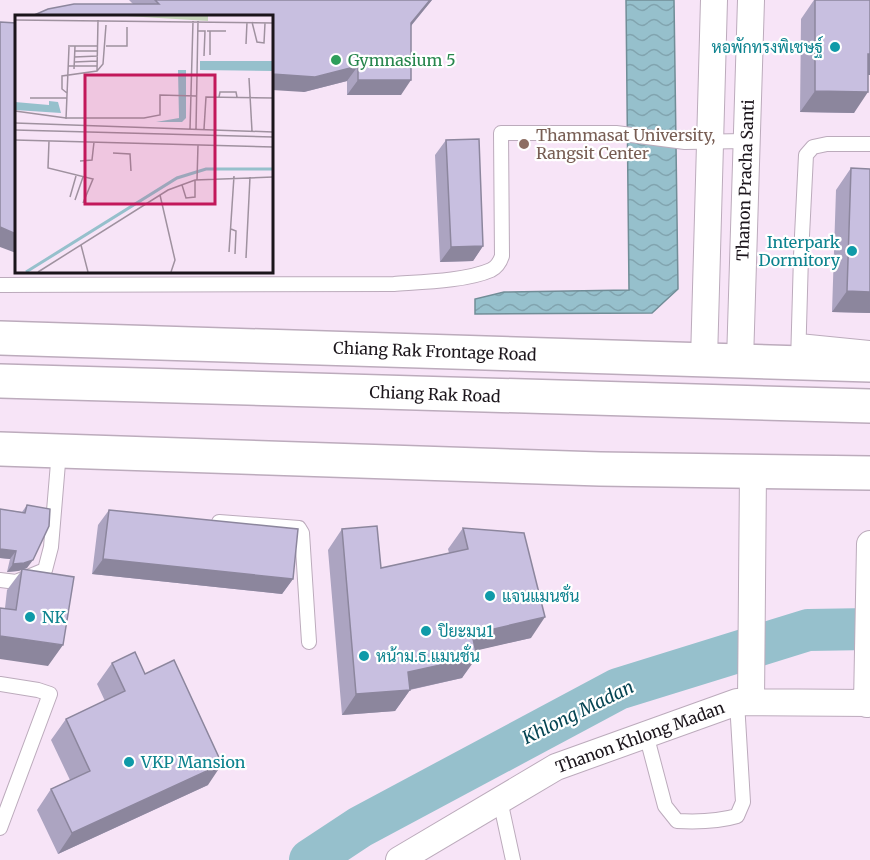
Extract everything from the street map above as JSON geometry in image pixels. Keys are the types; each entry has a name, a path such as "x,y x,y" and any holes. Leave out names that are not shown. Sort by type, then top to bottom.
{"main road":[{"name":"Chiang Rak Frontage Road","path":"0,338 740,361 799,352 870,365"},
{"name":"Chiang Rak Road","path":"0,381 870,406"},
{"path":"0,449 588,469 870,473"}],"street":[{"path":"704,360 697,141 714,0"},
{"name":"Thanon Pracha Santi","path":"740,361 751,0"},
{"path":"747,694 753,592 753,471"},
{"path":"868,699 870,544"},
{"name":"Thanon Khlong Madan","path":"399,860 556,767 747,694 868,699"}],"lane":[{"path":"0,285 394,284 453,279 491,270 499,264 502,256 501,133 616,133 697,141 746,141"},
{"path":"870,144 827,144 813,147 806,156 799,352 870,348"},
{"path":"0,580 16,582 45,570 51,548 59,451"},
{"path":"201,520 299,528 302,533 309,642"},
{"path":"0,684 51,694 0,828"},
{"path":"646,734 665,806 677,820 696,822 737,816 743,802 747,694"},
{"path":"500,800 513,860"}],"water":[{"path":"626,0 674,0 678,289 652,313 475,314 475,299 504,292 629,290"}],"building":[{"name":"Gymnasium 5","path":"155,0 430,0 411,23 411,80 358,80 358,66 315,77 273,74 273,15 34,15 48,9 74,4 159,4"},
{"name":"หอพักทรงพิเชษฐ์","path":"815,0 870,0 868,92 815,91"},
{"path":"0,22 15,23 15,234 0,227"},
{"path":"479,139 483,246 451,247 446,140"},
{"path":"851,168 870,169 870,292 847,291"},
{"path":"27,505 50,509 49,526 33,560 13,564 16,551 0,549 0,509 25,513"},
{"path":"109,510 298,529 293,579 103,559"},
{"path":"377,526 381,568 468,549 463,528 524,533 545,617 472,634 477,657 408,672 410,690 356,694 342,529"},
{"path":"22,569 74,577 63,645 0,636 0,608 16,610"},
{"name":"VKP Mansion","path":"135,652 145,674 174,660 222,764 72,833 51,789 90,771 66,719 125,691 112,663"}],"waterway":[{"name":"Khlong Madan","path":"310,860 360,827 618,689 808,630 870,629"}],"place":[{"name":"หอพักทรงพิเชษฐ์","path":"835,47"},
{"name":"Gymnasium 5","path":"336,60"},
{"name":"Thammasat University, Rangsit Center","path":"524,144"},
{"name":"Interpark Dormitory","path":"852,251"},
{"name":"แจนแมนชั่น","path":"490,596"},
{"name":"NK","path":"30,617"},
{"name":"ปิยะมน1","path":"426,631"},
{"name":"หน้าม.ธ.แมนชั่น","path":"364,656"},
{"name":"VKP Mansion","path":"129,762"}]}
